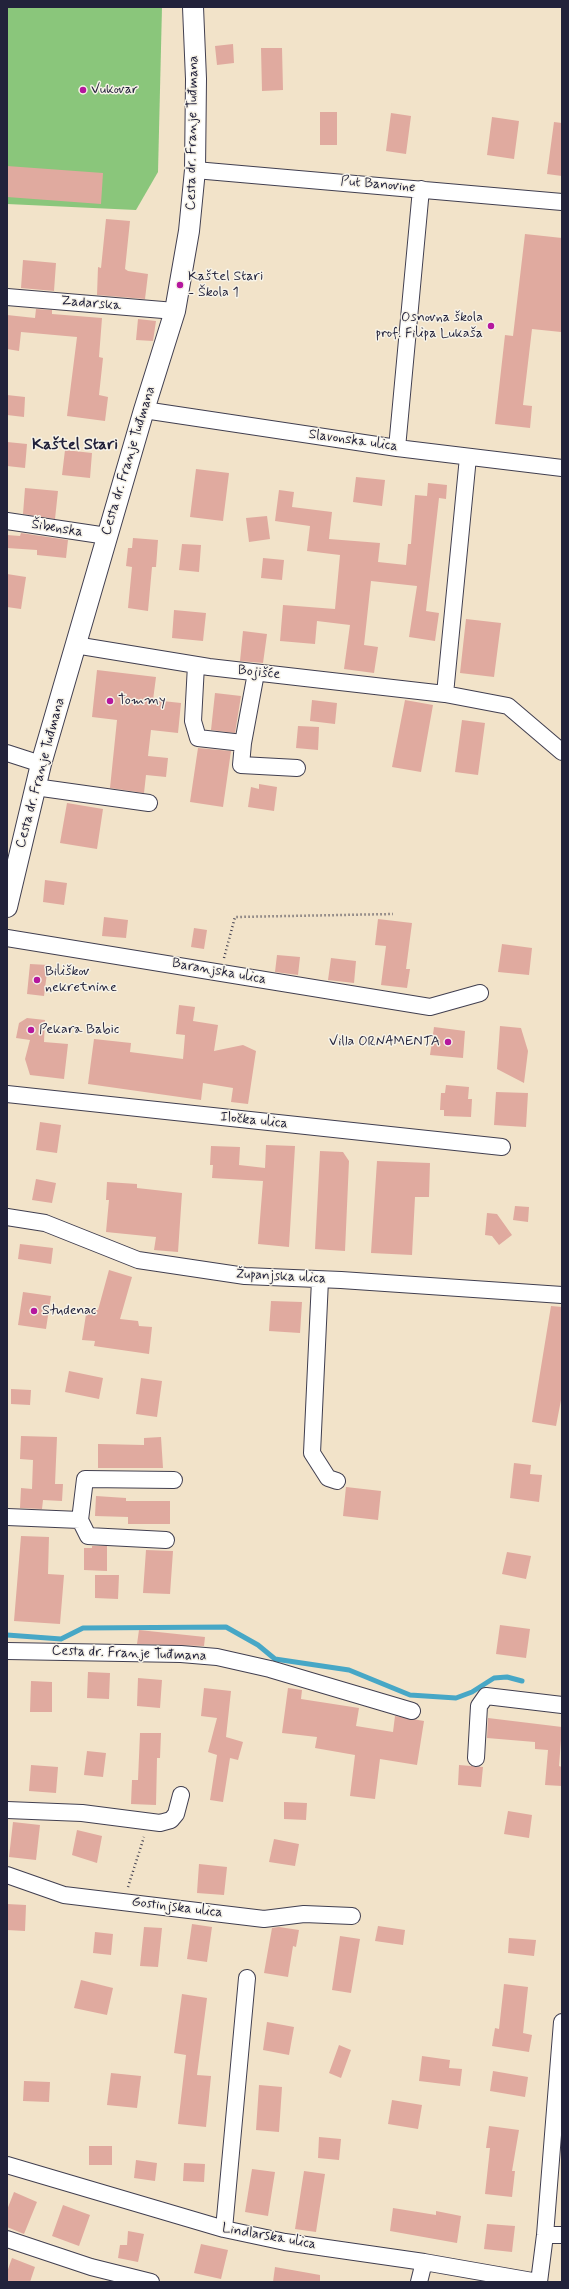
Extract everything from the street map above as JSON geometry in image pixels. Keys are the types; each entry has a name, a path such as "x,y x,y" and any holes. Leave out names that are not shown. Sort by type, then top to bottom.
{"main road":[{"name":"Cesta dr. Franje Tuđmana","path":"7,904 41,764 144,410 175,311 189,231 195,170 196,79 193,7"}],"street":[{"name":"Put Banovine","path":"195,170 562,202"},
{"path":"397,448 421,189"},
{"name":"Zadarska","path":"7,297 175,311"},
{"name":"Slavonska ulica","path":"144,410 397,448 562,468"},
{"path":"445,694 468,457"},
{"name":"Šibenska","path":"7,521 107,536"},
{"name":"Bojišće","path":"75,645 196,665 256,673 445,694 508,706 562,752"},
{"path":"196,665 193,721 198,738 243,743"},
{"path":"256,673 243,743 241,765 297,768"},
{"path":"7,753 41,764"},
{"path":"35,787 149,803"},
{"name":"Baranjska ulica","path":"7,938 430,1007 480,993"},
{"name":"Iločka ulica","path":"7,1094 502,1147"},
{"name":"Županjska ulica","path":"7,1217 45,1223 138,1260 245,1276 342,1280 562,1296"},
{"path":"320,1280 312,1454 328,1478 337,1481"},
{"path":"166,1540 88,1536 80,1520 85,1479 174,1480"},
{"path":"7,1517 80,1520"},
{"name":"Cesta dr. Franje Tuđmana","path":"7,1650 181,1654 217,1657 270,1669 412,1710"},
{"path":"476,1758 479,1706 486,1696 562,1705"},
{"path":"7,1810 82,1813 147,1823 160,1823 171,1820 176,1814 181,1795"},
{"name":"Gostinjska ulica","path":"7,1875 64,1895 264,1918 304,1914 352,1916"},
{"path":"224,2229 247,1978"},
{"path":"538,2282 545,2235 562,2022"},
{"name":"Lindlarska ulica","path":"7,2165 224,2229 285,2242 424,2262 538,2282"},
{"path":"545,2235 562,2236"},
{"path":"7,2239 91,2267 151,2282"},
{"path":"419,2282 424,2262"}],"path":[{"path":"220,972 236,917 393,914"},
{"path":"120,1901 129,1884 143,1847 147,1823"}],"green space":[{"name":"Vukovar","path":"7,7 162,7 158,172 136,210 7,204"}],"building":[{"path":"233,44 234,63 217,65 215,46"},
{"path":"261,48 282,48 283,90 262,91"},
{"path":"320,112 337,112 337,145 320,145"},
{"path":"391,113 411,116 406,154 386,151"},
{"path":"492,117 519,121 514,159 487,155"},
{"path":"554,122 562,123 562,176 547,174"},
{"path":"7,166 103,173 101,204 7,197"},
{"path":"106,219 130,221 125,269 128,271 148,274 145,299 97,295 98,267 101,268"},
{"path":"525,234 562,238 561,332 532,329 523,405 532,406 530,428 495,424 505,335 513,336"},
{"path":"23,260 56,263 54,291 21,288"},
{"path":"36,309 52,310 52,314 102,318 99,357 103,358 99,395 108,397 105,421 67,416 77,337 21,332 19,351 7,349 7,315 35,318"},
{"path":"138,319 156,321 153,341 136,340"},
{"path":"7,395 25,397 24,417 7,415"},
{"path":"7,442 27,444 25,468 7,466"},
{"path":"65,450 92,453 90,478 62,475"},
{"path":"196,469 229,473 223,521 190,517"},
{"path":"356,477 385,480 382,506 353,502"},
{"path":"428,483 447,485 446,499 439,498 426,611 439,613 435,641 409,637 417,586 371,581 364,645 378,647 374,673 344,669 350,625 317,621 315,644 280,641 283,605 335,609 340,555 307,551 310,526 275,521 279,490 294,492 292,507 332,512 329,539 380,543 378,562 406,565 408,544 411,544 415,495 427,496"},
{"path":"25,488 58,491 55,519 23,514"},
{"path":"267,516 270,539 249,542 246,518"},
{"path":"21,533 68,540 66,558 37,555 37,550 7,548 7,535 20,536"},
{"path":"133,538 158,540 156,567 152,567 148,611 128,608 132,567 126,566 128,548 132,548"},
{"path":"182,544 201,545 199,572 179,570"},
{"path":"263,558 284,560 282,580 261,578"},
{"path":"7,574 26,577 21,609 7,607"},
{"path":"174,610 206,613 203,641 172,638"},
{"path":"466,619 501,623 494,677 460,673"},
{"path":"243,631 267,634 263,663 240,661"},
{"path":"97,670 156,677 153,700 181,703 178,733 151,730 148,756 168,758 166,777 146,775 144,793 110,788 117,720 92,717"},
{"path":"215,693 241,696 235,733 211,730"},
{"path":"312,700 337,703 335,724 310,721"},
{"path":"405,700 433,705 421,772 392,767"},
{"path":"462,720 485,723 478,775 455,772"},
{"path":"298,726 319,727 318,750 296,748"},
{"path":"198,748 231,751 223,807 190,802"},
{"path":"259,784 277,787 274,811 248,807 251,787 259,789"},
{"path":"67,803 103,809 97,849 60,843"},
{"path":"45,880 67,883 64,905 43,902"},
{"path":"104,917 128,920 126,938 102,936"},
{"path":"378,919 412,923 406,969 410,969 407,988 381,985 386,946 375,945"},
{"path":"194,928 207,930 204,949 191,947"},
{"path":"502,944 532,948 529,975 498,972"},
{"path":"277,955 300,957 298,975 275,972"},
{"path":"331,958 356,961 354,983 328,980"},
{"name":"Biliškov nekretnine","path":"30,964 48,965 44,996 27,994"},
{"path":"179,1005 195,1007 193,1021 218,1025 214,1051 243,1045 256,1051 248,1104 231,1102 233,1088 203,1083 201,1100 88,1084 94,1039 131,1043 130,1052 183,1059 185,1035 176,1034"},
{"path":"27,1018 45,1020 44,1042 68,1044 64,1079 30,1075 25,1059 30,1040 16,1038 19,1023"},
{"path":"500,1026 521,1028 528,1051 524,1083 497,1069"},
{"name":"Villa ORNAMENTA","path":"434,1027 465,1031 463,1058 430,1055"},
{"path":"446,1085 469,1087 468,1099 472,1099 471,1117 444,1116 444,1110 440,1110 441,1093 445,1093"},
{"path":"496,1092 528,1093 526,1127 494,1125"},
{"path":"40,1122 61,1125 57,1153 36,1150"},
{"path":"266,1145 295,1146 289,1247 258,1244 263,1181 212,1178 213,1165 210,1165 211,1146 240,1147 239,1165 265,1168"},
{"path":"320,1151 343,1152 349,1161 345,1251 315,1249"},
{"path":"377,1161 430,1163 429,1197 415,1197 412,1255 371,1253"},
{"path":"36,1179 56,1183 52,1203 32,1200"},
{"path":"107,1182 137,1184 137,1188 182,1193 178,1252 154,1250 156,1237 106,1232 109,1200 106,1200"},
{"path":"515,1206 529,1207 528,1222 513,1220"},
{"path":"487,1213 497,1214 512,1235 499,1245 492,1236 485,1235"},
{"path":"20,1244 53,1248 51,1264 18,1259"},
{"path":"109,1270 132,1277 120,1319 138,1321 139,1326 152,1327 149,1354 94,1346 95,1341 82,1340 87,1308 98,1310"},
{"name":"Studenac","path":"23,1292 51,1296 46,1329 18,1325"},
{"path":"271,1301 302,1302 300,1333 269,1331"},
{"path":"551,1306 562,1307 562,1395 556,1426 532,1422"},
{"path":"69,1371 103,1378 99,1399 65,1392"},
{"path":"141,1378 162,1381 157,1417 136,1414"},
{"path":"11,1389 31,1390 30,1405 11,1404"},
{"path":"21,1436 57,1437 55,1484 63,1484 62,1501 43,1500 42,1509 20,1508 21,1488 32,1489 33,1460 20,1459"},
{"path":"161,1437 163,1468 98,1468 98,1444 144,1445 144,1438"},
{"path":"514,1463 531,1465 530,1474 542,1475 539,1502 510,1498"},
{"path":"346,1487 381,1491 378,1520 343,1516"},
{"path":"96,1496 126,1498 126,1501 170,1501 170,1524 128,1524 128,1517 95,1516"},
{"path":"21,1536 49,1537 48,1574 64,1575 60,1624 14,1621"},
{"path":"92,1546 107,1546 107,1571 84,1570 84,1548 92,1548"},
{"path":"146,1550 173,1551 170,1594 143,1593"},
{"path":"507,1552 531,1556 526,1579 502,1574"},
{"path":"95,1575 119,1575 118,1599 95,1598"},
{"path":"500,1625 530,1629 526,1658 496,1654"},
{"path":"139,1630 205,1637 204,1646 137,1644"},
{"path":"88,1672 110,1673 109,1699 87,1698"},
{"path":"138,1678 162,1680 160,1708 137,1706"},
{"path":"31,1681 52,1682 52,1712 30,1712"},
{"path":"204,1688 231,1691 226,1737 243,1742 238,1760 230,1758 223,1802 210,1800 217,1755 208,1752 217,1718 201,1716"},
{"path":"288,1688 302,1690 301,1699 359,1708 356,1726 393,1732 395,1716 424,1721 417,1765 380,1759 375,1799 350,1796 355,1755 315,1748 317,1737 282,1733"},
{"path":"488,1718 562,1727 559,1766 562,1767 562,1786 545,1785 548,1750 535,1749 535,1742 487,1738"},
{"path":"140,1733 161,1733 160,1758 157,1758 156,1805 131,1804 132,1780 138,1780"},
{"path":"87,1751 106,1753 103,1777 84,1775"},
{"path":"31,1765 58,1767 56,1793 29,1791"},
{"path":"459,1765 483,1767 481,1787 458,1785"},
{"path":"284,1802 307,1803 306,1820 284,1819"},
{"path":"508,1811 532,1815 529,1838 504,1834"},
{"path":"13,1822 40,1825 36,1860 9,1857"},
{"path":"77,1830 102,1836 97,1863 72,1855"},
{"path":"274,1839 299,1844 295,1866 269,1862"},
{"path":"199,1864 227,1867 224,1895 197,1893"},
{"path":"7,1904 26,1905 25,1931 7,1930"},
{"path":"192,1924 212,1927 207,1962 187,1959"},
{"path":"378,1926 405,1930 403,1945 375,1941"},
{"path":"144,1927 162,1928 158,1967 140,1966"},
{"path":"279,1927 299,1930 296,1947 293,1946 288,1977 264,1973 272,1928"},
{"path":"95,1932 113,1934 111,1955 93,1953"},
{"path":"340,1936 360,1939 351,1993 332,1990"},
{"path":"509,1938 536,1940 534,1956 508,1953"},
{"path":"81,1980 113,1988 107,2015 74,2008"},
{"path":"504,1984 528,1987 523,2033 532,2035 529,2052 492,2046 495,2028 499,2029"},
{"path":"182,1994 207,1998 197,2075 211,2076 206,2127 178,2124 186,2055 174,2053"},
{"path":"267,2022 294,2027 289,2055 263,2050"},
{"path":"339,2045 351,2050 341,2078 329,2073"},
{"path":"422,2056 450,2060 449,2068 462,2069 460,2086 419,2081"},
{"path":"493,2071 528,2077 525,2097 490,2091"},
{"path":"111,2073 141,2076 137,2108 107,2105"},
{"path":"24,2081 50,2082 49,2102 23,2101"},
{"path":"259,2085 282,2087 279,2132 256,2130"},
{"path":"392,2100 422,2105 418,2129 388,2124"},
{"path":"489,2126 519,2130 512,2171 515,2171 512,2197 485,2194 490,2148 486,2148"},
{"path":"319,2137 341,2139 339,2160 318,2158"},
{"path":"89,2146 112,2146 112,2165 89,2165"},
{"path":"136,2160 157,2163 155,2181 134,2178"},
{"path":"184,2163 205,2164 204,2182 183,2181"},
{"path":"252,2169 275,2172 268,2216 245,2212"},
{"path":"304,2171 325,2174 316,2232 295,2229"},
{"path":"14,2192 37,2202 24,2234 7,2227 7,2210"},
{"path":"63,2205 90,2215 79,2246 52,2236"},
{"path":"393,2208 436,2215 436,2211 461,2216 457,2243 390,2231"},
{"path":"487,2224 515,2226 512,2252 484,2249"},
{"path":"128,2231 144,2234 138,2262 118,2258 120,2245 127,2245"},
{"path":"201,2244 228,2250 221,2279 194,2273"},
{"path":"12,2258 35,2267 30,2282 7,2282 7,2272"},
{"path":"275,2267 320,2275 320,2282 273,2282"}],"waterway":[{"path":"7,1635 61,1639 83,1628 226,1627 258,1645 275,1659 349,1670 410,1695 456,1698 472,1692 494,1678 507,1677 522,1681"}],"place":[{"name":"Vukovar","path":"83,90"},
{"name":"Kaštel Stari - Škola 1","path":"180,285"},
{"name":"Osnovna škola prof. Filipa Lukaša","path":"491,326"},
{"name":"Tommy","path":"110,701"},
{"name":"Biliškov nekretnine","path":"37,980"},
{"name":"Pekara Babic","path":"31,1030"},
{"name":"Villa ORNAMENTA","path":"448,1042"},
{"name":"Studenac","path":"34,1311"}],"district":[{"name":"Kaštel Stari","path":"75,446"}]}
